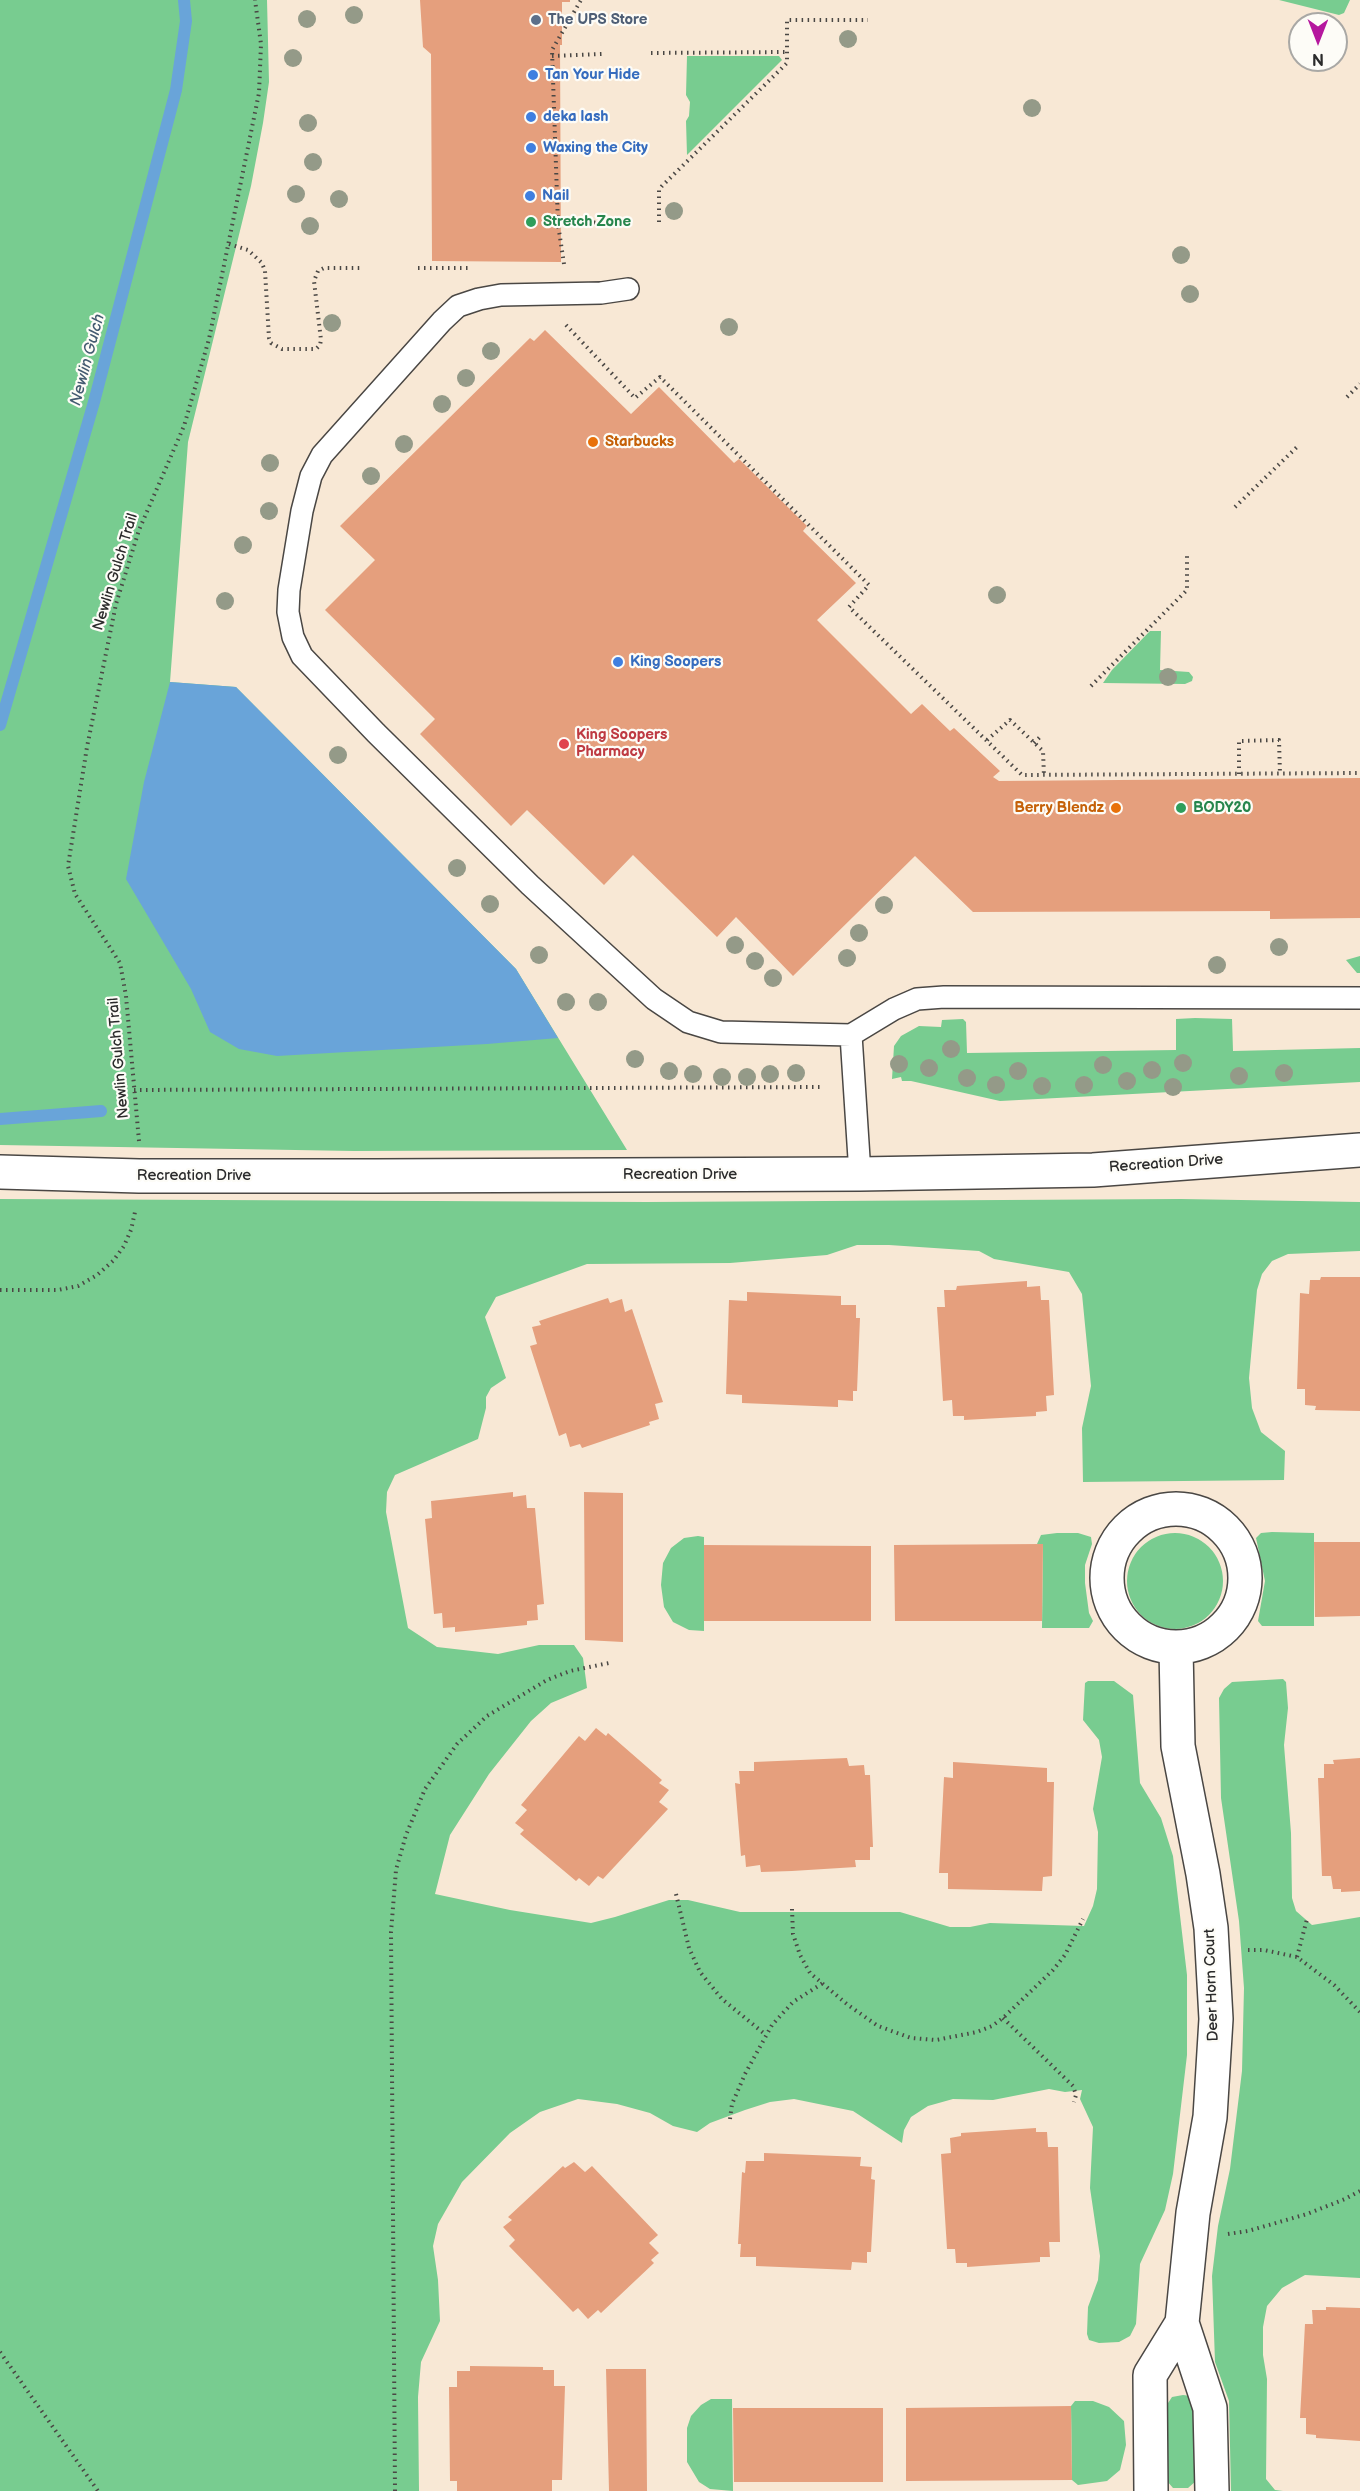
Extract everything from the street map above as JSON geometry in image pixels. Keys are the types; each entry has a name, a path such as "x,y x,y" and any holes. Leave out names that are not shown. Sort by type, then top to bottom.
{"street":[{"name":"Recreation Drive","path":"0,1172 139,1176 860,1174 1093,1170 1360,1150"},
{"path":"1176,1509 1198,1512 1208,1517 1217,1522 1233,1538 1243,1557 1246,1579 1243,1600 1232,1619 1217,1635 1198,1645 1176,1648 1154,1645 1135,1634 1119,1619 1110,1600 1106,1578 1110,1557 1120,1537 1136,1522 1155,1512 1176,1509"},
{"name":"Deer Horn Court","path":"1176,1648 1178,1746 1211,1928 1216,2019 1210,2117 1193,2213 1182,2322 1210,2408 1212,2491"},
{"name":"Deer Horn Court","path":"1151,2491 1150,2375 1182,2322"}],"lane":[{"path":"628,289 601,293 501,295 479,298 458,306 322,456 311,476 302,511 289,590 288,612 293,637 302,656 376,733 530,885 654,999 688,1022 721,1032 851,1035 917,999 944,997 1360,998"},
{"path":"851,1035 860,1174"}],"path":[{"name":"Newlin Gulch Trail","path":"139,1148 126,996 120,963 75,894 68,866 87,747 116,604 139,530 187,416 209,339 259,93 261,44 255,0"},
{"path":"563,269 558,224 552,50 581,0"},
{"path":"659,222 659,190 787,63 787,21 868,21"},
{"path":"651,53 788,52"},
{"path":"552,56 603,54"},
{"path":"558,224 605,222"},
{"path":"229,244 248,250 262,263 265,271 269,338 271,343 282,349 316,349 320,345 314,281 318,271 324,268 363,268"},
{"path":"565,325 635,398 660,377 869,585 849,607 1022,775 1360,773"},
{"path":"1347,397 1360,384"},
{"path":"1235,507 1298,446"},
{"path":"1091,686 1187,590 1187,555"},
{"path":"987,741 1010,720 1043,751 1044,776"},
{"path":"1034,743 1040,737"},
{"path":"1239,774 1239,741 1279,740 1280,774"},
{"path":"134,1090 823,1086"},
{"path":"0,1290 58,1290 78,1286 98,1275 113,1261 124,1246 131,1230 137,1202"},
{"path":"395,2491 391,1932 396,1870 406,1835 425,1788 457,1744 487,1716 547,1680 570,1671 609,1663"},
{"path":"676,1894 689,1948 700,1972 722,1999 766,2035"},
{"path":"792,1909 793,1934 800,1955 810,1973 868,2020 911,2038 936,2040 965,2036 992,2026 1003,2018 1053,1970 1065,1955 1083,1919"},
{"path":"1296,1957 1303,1940 1307,1919"},
{"path":"1244,1950 1264,1950 1296,1957 1334,1984 1360,2012"},
{"path":"730,2119 732,2104 766,2035 779,2015 793,2002 823,1983"},
{"path":"1003,2018 1073,2086 1076,2095 1074,2102"},
{"path":"1225,2235 1248,2231 1307,2214 1360,2191"},
{"path":"0,2352 98,2491"}],"green space":[{"path":"0,0 267,0 269,82 263,123 251,186 188,442 170,682 236,687 516,969 627,1150 354,1151 0,1145"},
{"path":"1279,0 1350,0 1344,12 1327,12"},
{"path":"687,56 779,56 782,60 687,155 686,121 689,116 690,102 686,95"},
{"path":"1150,631 1161,631 1160,670 1189,672 1193,677 1192,681 1185,684 1103,683 1112,670"},
{"path":"1360,956 1360,973 1357,973 1346,960"},
{"path":"963,1019 966,1022 967,1053 1176,1050 1176,1019 1232,1019 1233,1051 1360,1048 1360,1082 1000,1101 902,1081 901,1077 892,1079 894,1046 901,1036 919,1026 941,1027 942,1020"},
{"path":"0,1199 648,1202 1181,1199 1360,1202 1360,1251 1288,1254 1272,1261 1262,1274 1257,1290 1249,1378 1252,1408 1261,1432 1285,1451 1284,1480 1083,1482 1082,1428 1091,1386 1082,1294 1069,1272 994,1259 979,1251 857,1245 827,1255 730,1263 587,1264 496,1297 485,1317 506,1378 491,1388 486,1397 486,1408 478,1439 395,1475 387,1492 386,1512 408,1628 437,1647 498,1654 539,1645 574,1645 583,1658 587,1688 551,1703 531,1721 489,1774 450,1835 435,1894 510,1910 591,1923 669,1900 688,1900 740,1912 900,1912 950,1927 970,1927 990,1923 1084,1926 1093,1906 1097,1889 1098,1832 1093,1809 1102,1757 1099,1740 1083,1720 1085,1683 1114,1681 1133,1695 1140,1783 1161,1818 1173,1856 1187,1975 1187,2055 1173,2174 1165,2210 1140,2264 1136,2324 1130,2336 1119,2342 1099,2343 1089,2340 1087,2334 1088,2307 1098,2280 1100,2256 1090,2188 1093,2127 1080,2099 1082,2090 1065,2092 1049,2089 993,2100 953,2099 928,2106 911,2117 904,2130 902,2143 853,2111 794,2099 770,2102 745,2110 710,2123 697,2132 673,2126 650,2113 617,2104 578,2099 540,2112 510,2133 462,2182 438,2224 433,2246 438,2280 440,2321 421,2362 418,2397 419,2491 0,2491"},
{"path":"1078,1533 1091,1537 1092,1544 1085,1565 1089,1613 1093,1621 1089,1628 1042,1628 1043,1545 1037,1544 1041,1535"},
{"path":"1175,1533 1193,1537 1209,1547 1219,1563 1223,1581 1219,1599 1209,1615 1193,1625 1175,1629 1157,1625 1141,1615 1131,1599 1127,1581 1131,1563 1141,1547 1157,1537"},
{"path":"1261,1533 1314,1533 1314,1626 1262,1626 1258,1621 1265,1581 1256,1538"},
{"path":"704,1537 704,1631 689,1630 673,1622 664,1607 661,1585 663,1563 671,1548 684,1538"},
{"path":"1283,1679 1286,1682 1288,1708 1284,1745 1291,1833 1292,1898 1296,1911 1312,1925 1360,1917 1360,2278 1305,2275 1282,2288 1267,2306 1263,2327 1263,2355 1267,2379 1266,2479 1275,2490 1283,2491 1231,2491 1229,2401 1215,2362 1212,2276 1218,2226 1230,2169 1242,2071 1244,1988 1239,1921 1221,1798 1219,1698 1232,1682"},
{"path":"1191,2396 1194,2405 1196,2481 1188,2488 1173,2488 1167,2481 1168,2403 1172,2397"},
{"path":"711,2399 732,2399 733,2491 710,2489 699,2482 687,2462 687,2428 691,2416 701,2405"},
{"path":"1075,2401 1093,2401 1109,2407 1124,2421 1126,2445 1120,2470 1107,2481 1078,2485 1072,2480 1071,2406"}],"water":[{"path":"170,682 236,687 516,969 558,1038 277,1056 239,1049 210,1032 191,989 126,879 144,782"}],"building":[{"path":"420,0 570,0 570,2 562,2 562,45 560,45 561,262 432,261 431,54 423,47"},
{"name":"King Soopers","path":"545,330 631,414 659,387 734,463 739,459 807,526 803,531 856,583 817,620 911,714 922,704 950,731 954,728 1000,771 993,777 999,781 1360,778 1360,918 1270,919 1270,911 973,912 915,856 793,976 736,917 717,937 633,855 604,885 527,810 511,826 420,734 435,719 325,610 375,560 340,526 530,338 534,341"},
{"path":"1321,1277 1360,1277 1360,1411 1315,1410 1316,1406 1305,1405 1305,1389 1297,1389 1300,1293 1309,1294 1310,1280 1320,1280"},
{"path":"1027,1281 1027,1287 1040,1286 1041,1300 1049,1300 1054,1395 1046,1396 1047,1411 1036,1412 1036,1416 964,1420 964,1416 953,1416 952,1400 943,1401 937,1307 945,1307 944,1290 956,1290 957,1286"},
{"path":"747,1292 841,1296 841,1305 856,1305 856,1318 860,1318 857,1391 853,1391 853,1401 838,1400 838,1407 742,1403 742,1395 726,1394 729,1300 747,1301"},
{"path":"608,1298 610,1303 622,1299 625,1312 632,1309 663,1402 655,1404 659,1419 649,1422 650,1425 582,1448 580,1444 570,1447 566,1433 559,1436 530,1346 537,1344 532,1327 541,1325 539,1321"},
{"path":"513,1492 513,1497 526,1495 527,1508 535,1508 544,1604 537,1605 538,1620 527,1621 527,1625 455,1632 455,1627 443,1628 442,1613 434,1614 425,1519 432,1518 431,1501"},
{"path":"584,1492 623,1493 623,1642 585,1640"},
{"path":"1314,1542 1360,1542 1360,1616 1315,1617"},
{"path":"1043,1544 1042,1621 895,1621 894,1545"},
{"path":"704,1545 871,1546 871,1621 704,1621"},
{"path":"596,1728 606,1736 608,1733 662,1780 659,1783 669,1790 659,1802 668,1809 603,1879 598,1876 589,1886 579,1878 576,1881 520,1834 524,1830 515,1823 527,1810 521,1805 579,1736 585,1741"},
{"path":"847,1758 849,1766 864,1765 865,1775 870,1775 873,1847 870,1847 870,1860 855,1860 856,1867 792,1871 761,1872 760,1865 746,1867 745,1855 741,1856 735,1783 740,1784 739,1771 754,1771 754,1762"},
{"path":"1360,1758 1360,1891 1341,1892 1341,1889 1333,1889 1331,1876 1322,1876 1318,1778 1324,1778 1324,1764 1334,1764 1333,1760"},
{"path":"953,1762 1047,1768 1047,1782 1054,1782 1052,1876 1043,1877 1042,1891 948,1889 948,1873 939,1873 944,1777 953,1778"},
{"path":"1036,2128 1036,2132 1047,2132 1048,2147 1058,2147 1060,2242 1049,2242 1050,2257 1040,2257 1040,2262 967,2267 967,2263 956,2263 955,2249 947,2249 941,2154 951,2153 950,2138 961,2136 961,2133"},
{"path":"764,2153 861,2157 860,2166 872,2167 871,2179 875,2180 871,2252 867,2252 867,2263 852,2262 851,2270 756,2266 756,2257 740,2257 741,2244 738,2244 742,2172 745,2173 746,2161 764,2161"},
{"path":"574,2162 585,2172 592,2166 658,2235 649,2243 659,2253 651,2260 654,2263 601,2313 598,2310 588,2319 578,2308 573,2312 509,2246 515,2240 503,2227 512,2220 508,2217 563,2166 565,2168"},
{"path":"1326,2307 1360,2308 1360,2441 1316,2438 1316,2435 1306,2434 1306,2418 1300,2418 1305,2324 1313,2324 1312,2310 1326,2310"},
{"path":"470,2366 543,2367 543,2370 554,2370 554,2386 565,2386 562,2480 552,2480 552,2491 457,2491 457,2481 450,2481 449,2387 457,2387 457,2371 470,2371"},
{"path":"606,2369 646,2369 647,2491 609,2491"},
{"path":"1071,2406 1072,2480 906,2481 906,2408"},
{"path":"733,2408 883,2408 883,2482 734,2482"}],"waterway":[{"name":"Newlin Gulch","path":"0,725 94,402 176,90 186,21 184,0"},
{"path":"0,1119 101,1111"}],"place":[{"name":"The UPS Store","path":"536,20"},
{"name":"Tan Your Hide","path":"533,75"},
{"name":"deka lash","path":"531,117"},
{"name":"Waxing the City","path":"531,148"},
{"name":"Nail","path":"530,196"},
{"name":"Stretch Zone","path":"531,222"},
{"name":"Starbucks","path":"593,442"},
{"name":"King Soopers","path":"618,662"},
{"name":"King Soopers Pharmacy","path":"564,744"},
{"name":"Berry Blendz","path":"1116,808"},
{"name":"BODY20","path":"1181,808"}]}
